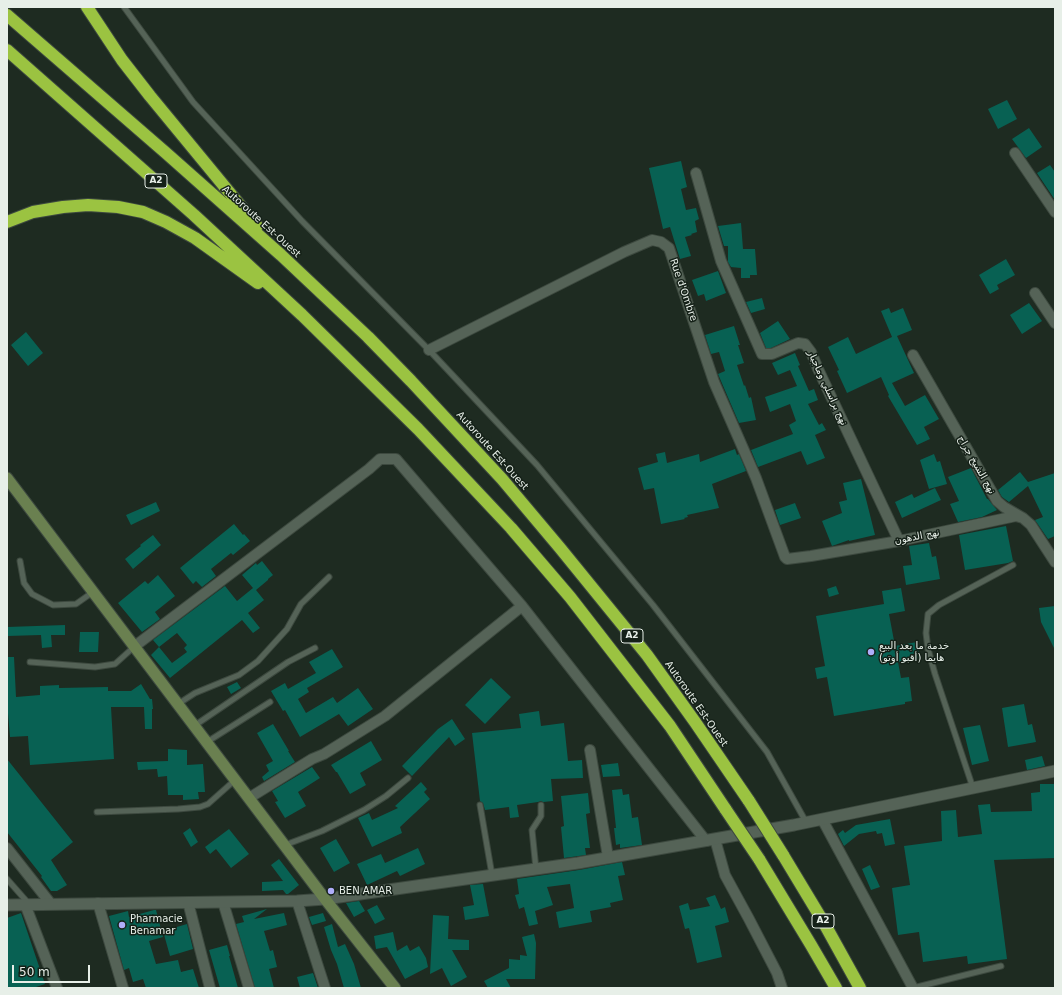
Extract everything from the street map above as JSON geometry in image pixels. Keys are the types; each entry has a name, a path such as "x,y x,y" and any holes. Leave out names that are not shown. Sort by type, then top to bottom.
{"highway":[{"path":"87,7 122,60 150,96 281,255"},
{"name":"Autoroute Est-Ouest","path":"7,15 281,255 368,337 502,479 647,655 695,722 749,802 783,856 824,923 860,988"},
{"name":"A2","path":"7,50 194,215 302,315 418,429 516,534 570,597 670,726 759,859 836,988"},
{"path":"7,222 33,212 63,206 88,205 118,207 143,212 166,222 195,238 302,315"}],"main road":[{"path":"7,478 325,899 395,988"}],"street":[{"path":"1016,152 1055,212"},
{"name":"نهج براسلي وماجبار","path":"696,173 721,261 762,354 772,354 798,343 805,344 812,352 818,369 899,540"},
{"name":"Rue d'Ombre","path":"429,350 624,252 652,240 661,242 669,248 714,382 756,478 785,557 811,556"},
{"path":"1035,293 1055,323"},
{"name":"نهج الشيخ جراح","path":"913,355 997,501 1031,525 1055,562"},
{"path":"135,646 369,469 380,459 396,459 522,606 710,840 725,874 777,973 782,988"},
{"name":"نهج الدهون","path":"811,556 1016,516 1023,518"},
{"path":"249,798 385,716 522,606"},
{"path":"590,750 608,857"},
{"path":"7,905 297,901 325,899 536,869 710,840 806,823 1055,771"},
{"path":"822,819 913,988"},
{"path":"7,848 51,904"},
{"path":"297,901 325,988"},
{"path":"188,902 210,988"},
{"path":"223,902 248,988"},
{"path":"98,903 123,988"},
{"path":"27,904 57,988"}],"lane":[{"path":"124,7 193,102 302,221 429,350 537,465 653,605 767,752 806,823"},
{"path":"20,561 24,583 32,594 53,605 76,604 93,591"},
{"path":"973,788 928,649 926,633 928,614 939,605 1013,565"},
{"path":"178,704 195,693 239,675 258,661 287,629 301,604 329,576"},
{"path":"30,662 95,667 116,664 135,646"},
{"path":"194,726 288,662 315,648"},
{"path":"207,742 270,702"},
{"path":"285,845 322,831 364,810 386,796 408,778"},
{"path":"97,812 200,807 208,804 235,780"},
{"path":"480,806 492,875"},
{"path":"536,869 532,830 541,816 541,806"},
{"path":"7,879 27,904"},
{"path":"913,988 1001,966"}],"building":[{"path":"1007,100 1017,119 998,129 988,109"},
{"path":"1029,128 1042,147 1026,158 1012,139"},
{"path":"681,161 687,187 681,189 686,210 696,208 699,219 695,221 697,232 685,237 691,256 680,259 670,227 663,229 649,168"},
{"path":"1050,165 1055,172 1055,200 1037,173"},
{"path":"741,223 743,249 755,249 757,275 750,275 750,278 741,278 741,268 731,267 728,262 728,246 724,246 718,226"},
{"path":"1006,259 1015,275 997,285 999,289 990,294 979,275"},
{"path":"718,271 726,293 706,301 704,294 698,296 692,280"},
{"path":"762,298 765,309 751,313 746,302"},
{"path":"1029,303 1042,321 1022,334 1010,315"},
{"path":"889,308 891,313 903,308 912,330 897,336 914,373 892,383 905,406 925,395 939,419 924,427 930,439 917,445 888,396 889,395 881,377 847,393 837,371 839,370 828,347 848,337 856,354 892,337 881,311"},
{"path":"778,321 790,339 771,348 766,348 760,333"},
{"path":"734,326 744,363 737,365 749,398 751,397 756,420 739,423 718,374 725,371 719,352 711,354 705,335"},
{"path":"26,332 43,353 28,366 11,345"},
{"path":"795,353 800,365 798,366 809,391 814,389 818,400 808,404 819,425 822,423 826,430 815,435 825,458 807,465 801,451 758,467 751,450 793,434 789,425 796,421 790,404 770,412 765,397 797,386 790,370 778,375 772,363"},
{"path":"735,449 737,455 739,454 746,471 712,484 719,508 687,515 688,517 684,518 685,519 661,524 654,488 644,490 638,468 658,462 656,454 665,452 667,463 699,454 700,462"},
{"path":"934,454 937,462 940,461 947,484 929,489 920,460"},
{"path":"971,468 987,499 997,510 982,517 958,522 950,504 959,501 948,477"},
{"path":"1020,472 1028,482 1055,473 1055,536 1048,539 1035,520 1043,517 1028,486 1009,502 1002,497 998,490"},
{"path":"861,479 875,535 849,540 832,546 822,521 842,513 839,502 847,500 843,483"},
{"path":"935,488 941,500 902,518 895,502 912,494 914,498"},
{"path":"156,502 160,511 131,525 126,515"},
{"path":"795,503 801,518 780,525 775,510"},
{"path":"234,524 250,541 233,555 231,553 211,569 216,576 202,587 196,581 193,584 180,568"},
{"path":"1006,526 1013,561 965,570 959,535"},
{"path":"153,535 161,545 133,569 125,559"},
{"path":"929,543 932,557 936,556 940,579 906,585 903,566 912,565 909,546"},
{"path":"262,561 273,575 256,590 264,600 248,613 260,628 253,633 242,620 170,678 151,655 159,647 153,640 225,586 237,601 253,588 242,575 256,563 257,565","holes":["177,633 187,645 184,648 187,652 172,663 159,647"]},
{"path":"158,575 175,596 155,612 160,619 142,632 118,603 145,581 148,584"},
{"path":"836,586 839,594 829,597 827,589"},
{"name":"خدمة ما بعد البيع هايما (أقبو أوتو)","path":"901,588 905,611 889,614 895,646 917,642 920,658 898,662 901,678 909,677 912,701 905,702 905,704 834,716 827,677 817,679 815,668 825,666 816,616 884,604 882,591"},
{"path":"1055,606 1055,650 1041,622 1039,608"},
{"path":"65,625 65,635 51,635 52,647 42,648 41,635 7,636 7,627"},
{"path":"80,632 99,632 98,652 79,652"},
{"path":"332,649 343,667 307,688 309,692 298,699 306,713 333,697 337,703 358,688 373,709 348,726 339,714 300,737 285,710 283,711 271,691 285,683 288,689 316,673 309,662"},
{"path":"7,657 14,657 16,697 40,695 40,686 59,685 59,688 108,687 108,691 131,691 141,684 150,699 152,699 152,729 145,729 144,707 111,707 114,759 30,765 28,736 10,737 7,701"},
{"path":"491,678 511,697 485,724 465,705"},
{"path":"237,682 241,688 231,694 227,687"},
{"path":"1024,704 1028,725 1032,724 1036,742 1008,747 1002,708"},
{"path":"539,711 541,726 564,723 568,761 582,760 583,778 551,779 553,801 541,801 517,805 519,817 510,818 509,807 485,810 483,803 480,801 472,733 521,728 519,714"},
{"path":"452,719 465,739 455,746 449,737 412,776 402,766 438,729"},
{"path":"273,724 295,762 264,781 262,777 269,771 266,765 273,761 257,733"},
{"path":"980,725 989,761 972,765 963,728"},
{"path":"371,741 382,760 360,773 366,785 350,794 331,765"},
{"path":"168,749 187,750 187,765 203,764 205,792 198,792 199,799 183,800 183,795 168,795 167,776 158,777 157,769 138,770 137,762 168,761"},
{"path":"1042,756 1045,766 1027,770 1025,760"},
{"path":"7,759 73,842 51,860 67,885 57,891 51,891 41,877 42,876 7,832"},
{"path":"618,763 620,776 603,777 601,765"},
{"path":"312,767 320,778 298,792 306,806 285,818 275,802 278,801 272,791"},
{"path":"421,782 427,789 424,792 430,799 400,827 402,833 372,847 358,818 369,813 372,820 398,808 395,806"},
{"path":"1040,784 1055,784 1055,858 994,860 1007,959 968,964 967,956 923,962 919,932 898,935 892,888 910,885 904,846 942,841 941,811 956,810 958,837 982,834 978,805 990,804 991,812 1032,811 1031,793 1040,792"},
{"path":"622,789 623,795 629,794 632,818 638,817 642,845 620,848 620,844 616,845 614,828 616,828 612,790"},
{"path":"588,793 590,813 586,814 590,848 585,848 586,855 564,858 561,827 564,826 561,796"},
{"path":"890,819 895,844 885,846 882,833 877,834 876,831 859,834 844,846 838,834 843,830 845,833 856,825"},
{"path":"190,828 198,842 191,847 183,833"},
{"path":"229,829 249,854 231,868 216,849 210,854 205,847"},
{"path":"336,839 350,863 334,872 320,848"},
{"path":"418,848 425,864 400,876 397,871 367,885 357,864 381,854 385,863"},
{"path":"279,859 299,885 288,894 286,894 283,890 262,891 262,882 283,881 271,865"},
{"path":"622,862 625,875 618,876 623,900 610,903 611,907 590,911 592,922 559,928 556,912 574,908 570,884 547,887 553,905 535,911 538,924 529,926 524,907 519,909 515,895 519,894 517,879"},
{"path":"870,865 880,887 871,890 862,869"},
{"path":"483,884 489,916 465,920 463,907 474,905 470,885"},
{"path":"715,895 721,909 725,907 729,922 715,926 722,957 697,963 689,928 685,929 679,906 688,903 690,910 710,906 706,898"},
{"path":"359,901 365,911 354,917 346,903"},
{"path":"377,905 385,919 375,924 367,910"},
{"path":"267,909 254,919 284,913 287,925 264,931 270,951 273,950 277,967 269,969 274,988 255,988 236,924 244,922 242,916"},
{"path":"156,910 163,937 149,941 156,964 178,960 181,972 193,969 199,988 146,988 143,979 133,982 129,968 124,970 109,916 128,911 129,917"},
{"path":"21,913 45,984 33,988 7,988 7,918"},
{"path":"323,913 326,921 312,925 309,917"},
{"path":"433,915 449,916 448,939 469,940 469,950 452,950 467,977 451,986 442,968 430,974"},
{"path":"187,924 193,949 170,956 163,931"},
{"path":"332,924 338,947 345,944 354,964 361,988 344,988 324,927"},
{"path":"393,932 397,951 407,945 410,951 419,946 426,958 428,967 405,979 387,947 376,949 374,936"},
{"path":"534,934 536,943 535,979 506,979 511,988 488,988 484,981 509,968 509,959 520,960 520,955 527,956 522,937"},
{"path":"227,945 238,988 220,988 209,950"},
{"path":"313,973 318,988 300,988 297,977"}],"place":[{"name":"خدمة ما بعد البيع هايما (أقبو أوتو)","path":"871,652"},
{"name":"BEN AMAR","path":"331,891"},
{"name":"Pharmacie Benamar","path":"122,925"}]}
